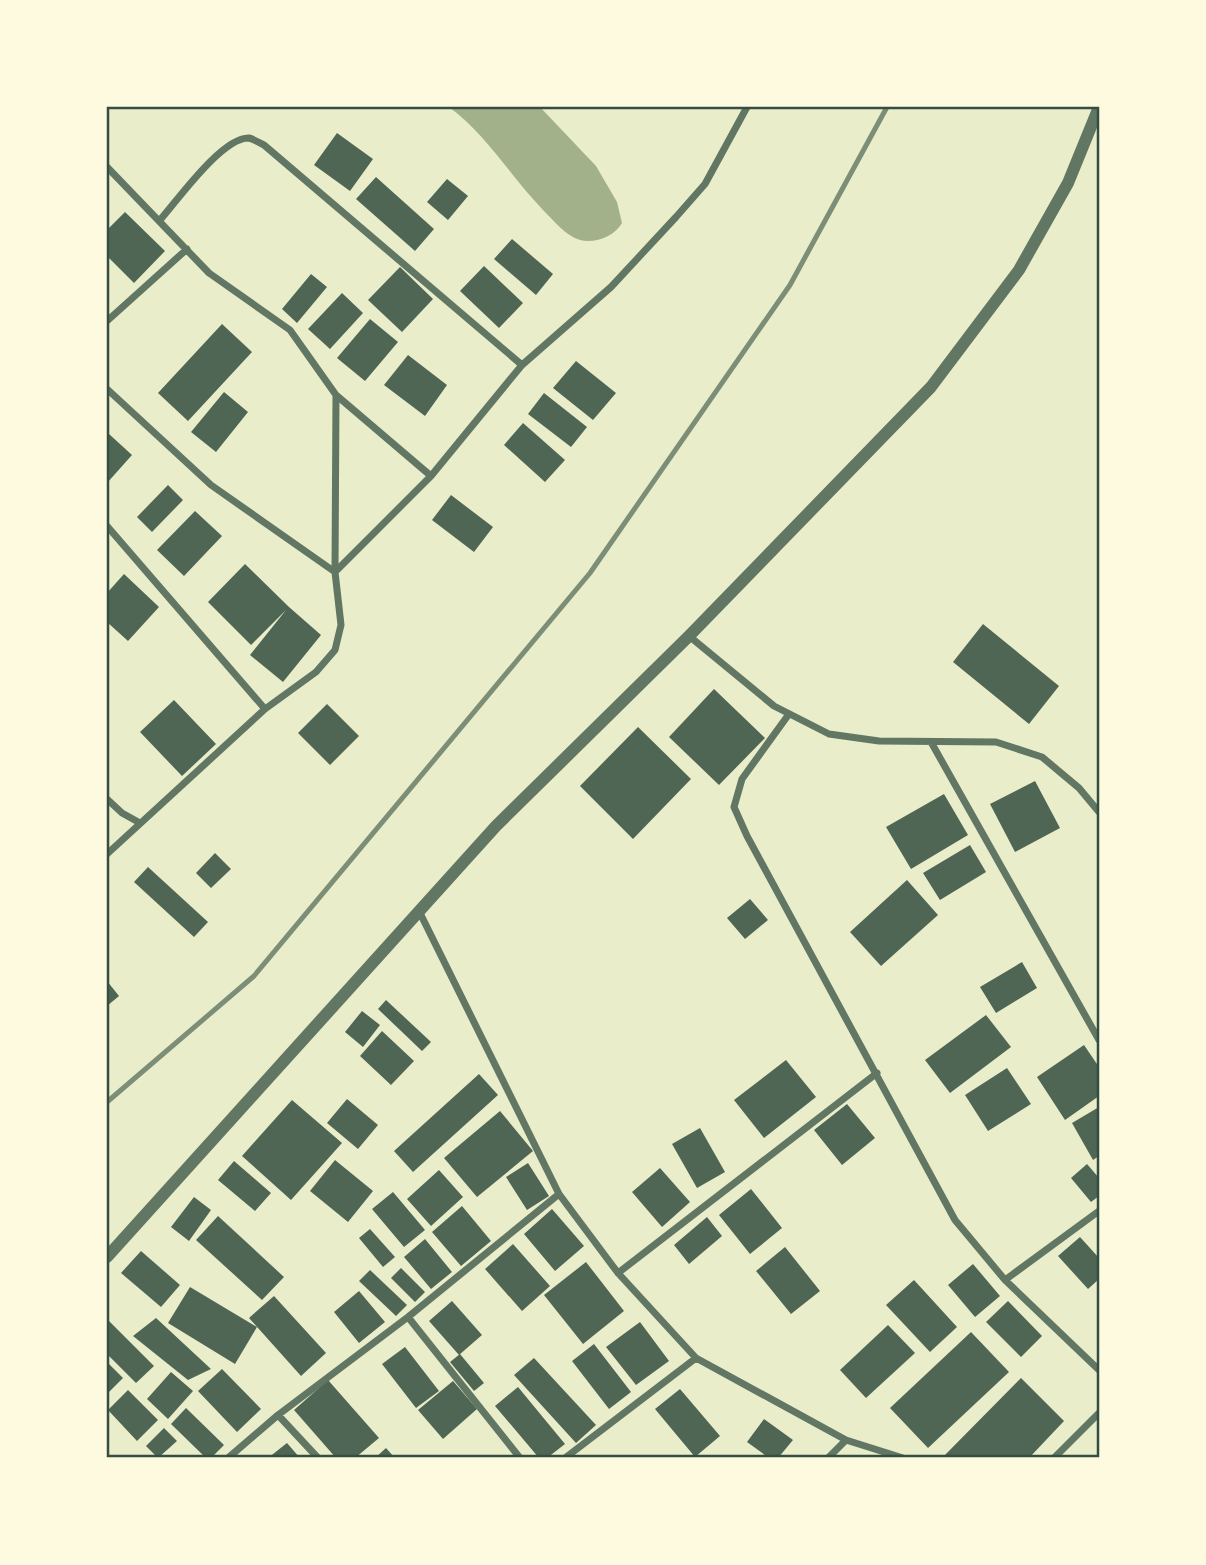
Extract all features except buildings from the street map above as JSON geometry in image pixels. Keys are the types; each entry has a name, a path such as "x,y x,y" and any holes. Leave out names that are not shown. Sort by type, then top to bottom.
{"street":[{"path":"335,572 431,477 522,365 611,287 705,184 747,107"},
{"path":"107,1256 496,826 689,636 932,387 1019,270 1068,183 1099,107"},
{"path":"160,220 218,155 232,143 249,138 264,145 522,365"},
{"path":"108,172 160,220 209,273 290,330 336,395 431,477"},
{"path":"107,321 187,249"},
{"path":"107,390 211,485 335,572"},
{"path":"107,854 265,709 316,672 335,650 341,625 335,572 336,395"},
{"path":"107,526 265,709"},
{"path":"689,636 774,706 829,734 879,741 996,742 1041,757 1079,788 1099,812"},
{"path":"789,714 742,779 734,807 747,836 955,1220 1005,1280 1099,1370"},
{"path":"931,742 1099,1040"},
{"path":"107,799 122,813 140,823"},
{"path":"419,911 559,1194 618,1273 696,1358 846,1440 903,1458"},
{"path":"618,1273 877,1073"},
{"path":"228,1458 278,1415 408,1317 559,1194"},
{"path":"1005,1280 1099,1211"},
{"path":"408,1317 520,1458"},
{"path":"565,1458 696,1358"},
{"path":"1054,1458 1099,1413"},
{"path":"278,1415 318,1458"},
{"path":"828,1458 846,1440"}],"shaded area":[{"path":"449,107 540,107 596,166 617,202 622,223 619,228 598,240 580,240 570,235 531,197 475,130"}],"railway":[{"path":"107,1102 254,976 590,573 790,285 887,107"}]}
